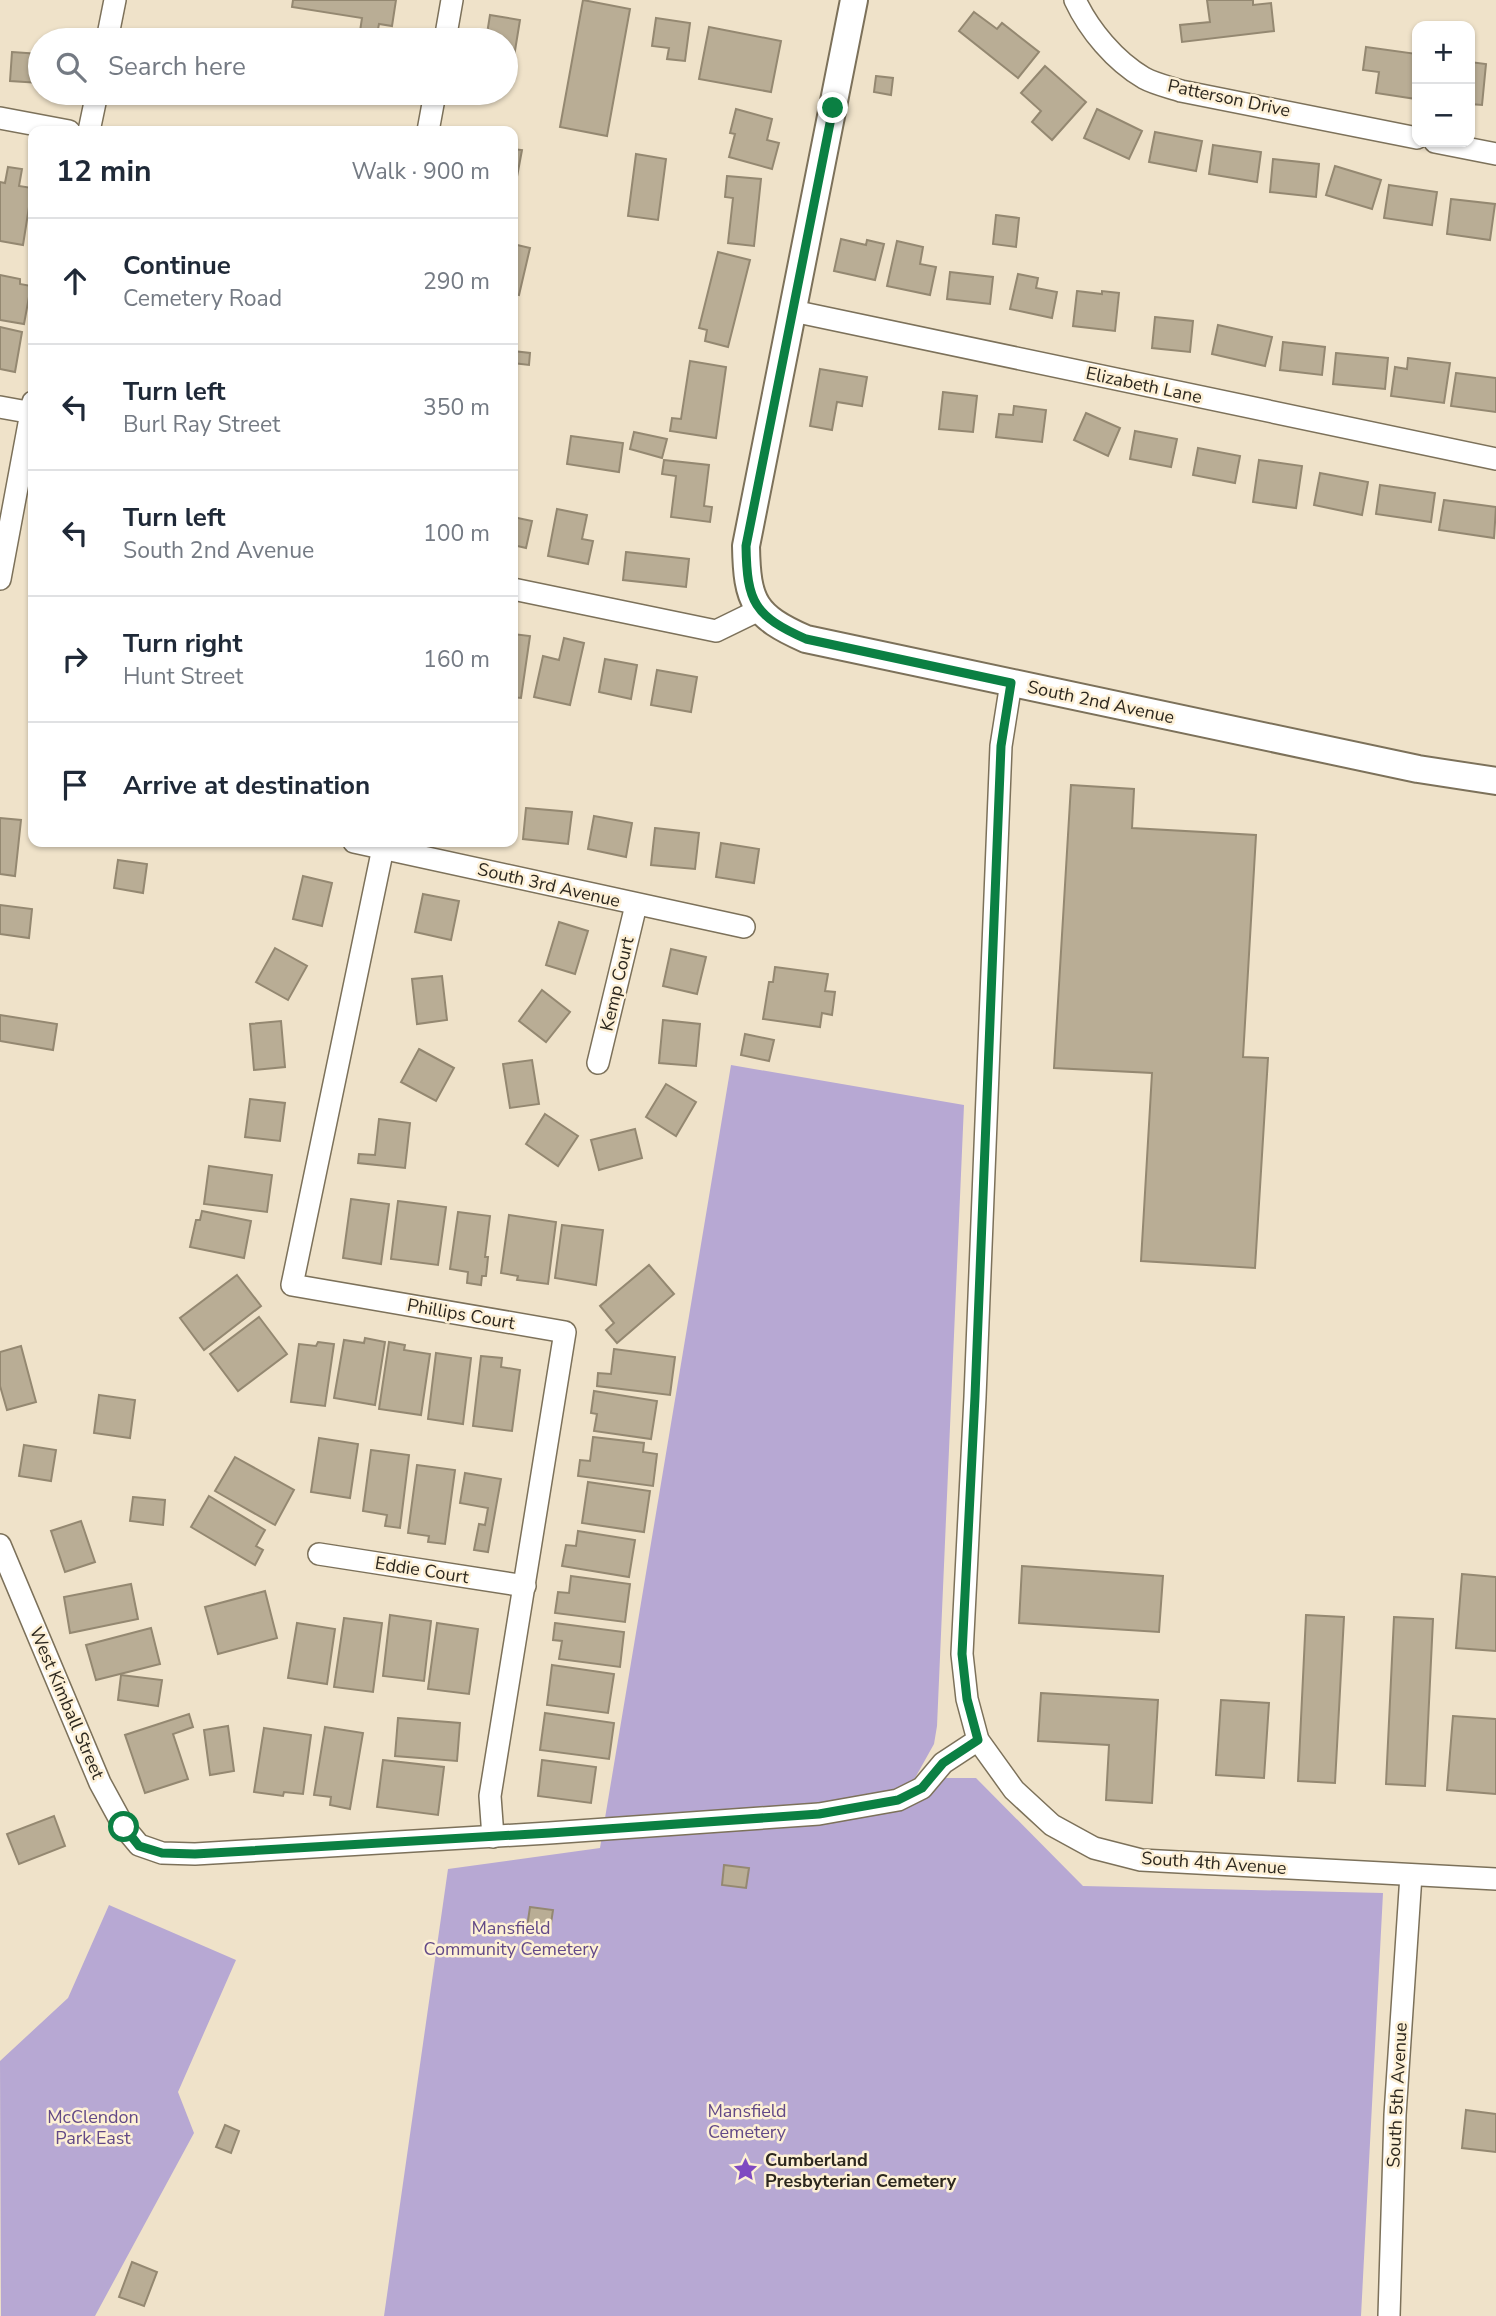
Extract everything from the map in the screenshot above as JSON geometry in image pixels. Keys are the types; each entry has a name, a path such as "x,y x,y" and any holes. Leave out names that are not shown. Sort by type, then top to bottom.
{"street":[{"path":"109,28 115,0"},
{"path":"447,28 452,0"},
{"path":"518,590 716,631 759,610 747,582 746,546 854,0"},
{"name":"Patterson Drive","path":"1074,0 1091,28 1107,47 1145,78 1181,91 1412,137"},
{"path":"90,126 94,105"},
{"path":"429,126 433,105"},
{"path":"0,118 42,126"},
{"path":"1460,147 1496,154"},
{"name":"Elizabeth Lane","path":"793,311 1496,459"},
{"path":"0,407 28,410"},
{"path":"0,579 28,436"},
{"name":"South 2nd Avenue","path":"759,610 780,627 806,639 1418,769 1496,781"},
{"path":"493,1837 819,1814 898,1800 922,1788 943,1763 978,1740 967,1699 962,1654 1001,746 1011,683"},
{"name":"South 3rd Avenue","path":"378,847 636,905 744,926"},
{"name":"Phillips Court","path":"383,848 292,1285 565,1332 490,1796 493,1837"},
{"name":"Kemp Court","path":"598,1063 636,905"},
{"name":"West Kimball Street","path":"0,1545 100,1783 124,1827 139,1846 162,1853 195,1854 493,1837"},
{"name":"Eddie Court","path":"319,1554 525,1586"},
{"name":"South 4th Avenue","path":"978,1740 1014,1790 1052,1825 1094,1848 1141,1860 1496,1879"},
{"name":"South 5th Avenue","path":"1389,2316 1395,2115 1411,1875"}],"green space":[{"name":"Mansfield Cemetery","path":"731,1065 964,1105 937,1726 934,1744 915,1778 976,1778 1083,1886 1383,1893 1361,2316 384,2316 448,1869 600,1848"},
{"name":"McClendon Park East","path":"109,1905 236,1960 178,2092 194,2133 95,2316 1,2316 0,2061 68,1998"}],"building":[{"path":"293,0 396,0 392,26 379,24 378,28 360,28 362,18 292,7"},
{"path":"583,0 630,9 607,136 560,127"},
{"path":"1207,0 1253,0 1253,5 1271,3 1274,31 1182,42 1180,25 1210,22"},
{"path":"974,12 997,29 1002,23 1039,52 1018,78 959,31"},
{"path":"490,15 520,20 518,32 518,28 488,28"},
{"path":"656,18 690,23 685,61 667,59 669,48 652,46"},
{"path":"709,27 781,41 771,92 699,79"},
{"path":"1366,47 1412,53 1412,98 1376,93 1379,72 1363,70"},
{"path":"12,52 28,53 28,82 10,81"},
{"path":"1475,63 1486,64 1482,105 1475,104"},
{"path":"1045,66 1086,102 1052,140 1032,122 1041,111 1021,93"},
{"path":"876,76 893,78 891,95 874,92"},
{"path":"736,109 772,119 767,140 779,143 772,169 729,157 735,134 730,133"},
{"path":"1097,109 1142,131 1129,159 1084,138"},
{"path":"1155,132 1202,141 1196,171 1149,162"},
{"path":"1213,145 1261,152 1257,182 1209,174"},
{"path":"518,150 522,150 518,171"},
{"path":"636,154 666,159 658,220 628,216"},
{"path":"1273,159 1319,164 1316,197 1270,192"},
{"path":"1335,166 1381,180 1372,209 1326,195"},
{"path":"8,167 22,169 19,186 28,187 28,213 23,245 0,241 0,182 5,183"},
{"path":"727,176 761,179 754,246 728,243 733,198 725,197"},
{"path":"1389,185 1437,192 1432,225 1384,218"},
{"path":"1451,199 1495,204 1490,240 1447,234"},
{"path":"996,215 1019,218 1016,247 993,244"},
{"path":"841,239 866,245 867,240 884,244 875,280 834,271"},
{"path":"897,241 923,247 920,264 936,267 930,295 887,286"},
{"path":"518,245 530,248 518,295"},
{"path":"718,252 750,260 728,347 705,341 707,330 699,328"},
{"path":"950,272 993,277 990,304 947,299"},
{"path":"1018,274 1038,278 1036,288 1057,292 1052,318 1010,309"},
{"path":"0,275 20,279 20,284 28,285 24,324 0,320"},
{"path":"1077,291 1119,293 1115,331 1073,326"},
{"path":"1155,317 1193,321 1190,352 1152,348"},
{"path":"1218,325 1272,337 1265,366 1212,354"},
{"path":"0,327 22,332 15,372 0,369"},
{"path":"1283,342 1325,347 1322,375 1280,370"},
{"path":"518,352 530,353 529,365 518,364"},
{"path":"1336,353 1388,358 1385,389 1333,384"},
{"path":"1408,358 1450,363 1444,403 1391,396 1395,367 1407,369"},
{"path":"690,361 726,367 716,438 670,431 672,418 681,419"},
{"path":"820,369 867,377 862,406 837,402 832,430 810,426"},
{"path":"1456,373 1496,378 1496,412 1451,406"},
{"path":"943,392 977,396 973,432 939,429"},
{"path":"1014,406 1046,410 1042,442 996,437 999,414 1013,415"},
{"path":"1086,413 1120,428 1108,456 1074,440"},
{"path":"1135,431 1177,439 1171,467 1130,459"},
{"path":"634,432 667,439 662,458 630,449"},
{"path":"571,436 623,443 619,472 567,464"},
{"path":"1198,448 1240,456 1235,483 1193,475"},
{"path":"664,460 709,465 704,506 712,507 710,522 671,517 676,476 662,474"},
{"path":"1259,460 1302,466 1296,508 1253,502"},
{"path":"1320,473 1368,482 1362,515 1314,505"},
{"path":"1380,485 1435,493 1431,522 1376,514"},
{"path":"1444,500 1496,507 1494,538 1439,530"},
{"path":"557,509 587,515 582,539 593,541 588,564 548,556"},
{"path":"518,518 532,521 526,548 518,546"},
{"path":"626,552 689,559 686,587 623,580"},
{"path":"518,635 530,636 521,698 518,698"},
{"path":"564,638 584,643 570,705 534,697 543,656 559,660"},
{"path":"605,659 637,665 631,699 599,692"},
{"path":"657,670 697,677 691,712 651,705"},
{"path":"1071,785 1134,789 1132,828 1256,835 1243,1057 1268,1058 1255,1268 1141,1261 1152,1073 1054,1068"},
{"path":"526,808 572,812 568,844 523,839"},
{"path":"594,816 632,823 626,857 588,849"},
{"path":"0,818 21,820 15,876 0,874"},
{"path":"655,828 699,833 695,869 651,865"},
{"path":"721,843 759,849 754,883 716,877"},
{"path":"118,860 147,864 143,893 114,888"},
{"path":"303,876 332,883 322,926 293,919"},
{"path":"423,894 459,901 451,940 415,932"},
{"path":"0,905 32,909 29,938 0,934"},
{"path":"559,922 588,931 575,974 546,965"},
{"path":"275,948 307,966 288,1000 256,982"},
{"path":"671,949 706,957 697,994 663,986"},
{"path":"775,967 828,974 825,991 835,992 832,1015 822,1013 820,1027 763,1019 769,982 773,982"},
{"path":"442,976 447,1020 417,1024 412,979"},
{"path":"542,990 570,1012 546,1042 519,1021"},
{"path":"0,1015 57,1024 53,1050 0,1041"},
{"path":"663,1020 700,1024 696,1066 659,1063"},
{"path":"281,1021 285,1067 254,1070 250,1024"},
{"path":"745,1034 774,1040 769,1061 741,1055"},
{"path":"419,1049 454,1068 436,1101 401,1082"},
{"path":"532,1060 539,1104 510,1108 503,1064"},
{"path":"666,1084 696,1102 676,1136 646,1117"},
{"path":"250,1099 285,1103 280,1141 245,1137"},
{"path":"545,1114 578,1136 558,1166 526,1144"},
{"path":"379,1119 410,1123 405,1168 358,1163 359,1154 375,1155"},
{"path":"635,1129 642,1158 599,1170 591,1140"},
{"path":"209,1166 272,1175 267,1212 204,1204"},
{"path":"351,1199 389,1204 381,1264 343,1258"},
{"path":"398,1201 446,1207 438,1265 391,1259"},
{"path":"202,1211 251,1221 244,1258 190,1247 196,1220 200,1220"},
{"path":"458,1212 490,1216 485,1257 488,1257 486,1276 482,1276 481,1285 467,1283 468,1272 450,1269"},
{"path":"509,1215 556,1222 548,1284 517,1280 518,1276 501,1273"},
{"path":"562,1225 603,1230 596,1285 555,1278"},
{"path":"649,1265 674,1294 617,1343 606,1330 614,1323 600,1306"},
{"path":"237,1275 261,1306 204,1350 180,1318"},
{"path":"259,1317 287,1354 238,1391 210,1354"},
{"path":"365,1338 385,1342 375,1405 334,1398 344,1340 364,1343"},
{"path":"318,1342 334,1344 325,1406 291,1402 299,1344 316,1346"},
{"path":"389,1342 405,1345 404,1350 430,1354 421,1415 379,1409"},
{"path":"21,1346 36,1402 7,1410 0,1386 0,1352"},
{"path":"614,1349 675,1357 670,1395 597,1386 598,1373 611,1374"},
{"path":"436,1353 471,1358 463,1424 428,1419"},
{"path":"481,1356 502,1358 501,1367 520,1370 512,1431 473,1426"},
{"path":"594,1391 657,1401 651,1439 594,1431 597,1414 591,1413"},
{"path":"99,1395 135,1400 130,1438 94,1433"},
{"path":"593,1437 644,1443 643,1452 657,1454 653,1486 578,1476 580,1460 590,1461"},
{"path":"319,1438 358,1444 350,1498 311,1492"},
{"path":"24,1445 56,1450 51,1481 19,1476"},
{"path":"371,1450 409,1455 400,1528 385,1526 387,1515 363,1511"},
{"path":"235,1457 294,1490 275,1525 215,1491"},
{"path":"417,1465 455,1470 445,1544 428,1542 429,1536 408,1533"},
{"path":"465,1473 501,1479 488,1552 474,1550 479,1524 485,1525 488,1508 460,1503"},
{"path":"588,1482 650,1491 644,1532 582,1523"},
{"path":"209,1496 265,1530 256,1546 263,1550 255,1565 191,1527"},
{"path":"133,1497 165,1500 163,1525 130,1521"},
{"path":"81,1521 95,1562 65,1572 51,1531"},
{"path":"578,1531 635,1540 629,1577 562,1566 566,1545 576,1546"},
{"path":"1022,1566 1163,1576 1159,1632 1019,1623"},
{"path":"1462,1574 1496,1577 1496,1651 1456,1648"},
{"path":"571,1576 630,1584 625,1622 555,1613 558,1592 569,1593"},
{"path":"131,1584 138,1619 70,1633 64,1597"},
{"path":"265,1591 277,1638 218,1654 205,1607"},
{"path":"390,1615 431,1621 424,1681 383,1676"},
{"path":"1306,1615 1344,1617 1335,1783 1298,1781"},
{"path":"1394,1617 1433,1619 1425,1786 1386,1784"},
{"path":"344,1618 382,1623 373,1692 334,1687"},
{"path":"297,1623 335,1629 327,1684 288,1678"},
{"path":"437,1623 478,1629 469,1694 428,1689"},
{"path":"555,1623 624,1632 620,1667 559,1659 562,1641 553,1640"},
{"path":"151,1628 160,1664 96,1680 86,1645"},
{"path":"552,1665 614,1674 608,1713 547,1705"},
{"path":"121,1675 162,1680 158,1706 118,1700"},
{"path":"1041,1693 1158,1700 1152,1803 1106,1800 1109,1745 1038,1741"},
{"path":"1221,1700 1269,1703 1264,1778 1216,1775"},
{"path":"545,1713 614,1723 609,1759 540,1750"},
{"path":"189,1714 193,1727 173,1734 188,1779 145,1793 125,1735"},
{"path":"1453,1716 1496,1719 1496,1794 1447,1790"},
{"path":"398,1718 460,1723 457,1761 395,1756"},
{"path":"228,1726 234,1771 210,1775 204,1730"},
{"path":"325,1727 363,1733 350,1809 330,1805 331,1797 314,1795"},
{"path":"264,1728 311,1735 303,1794 284,1792 283,1796 254,1792"},
{"path":"383,1760 444,1767 438,1815 377,1807"},
{"path":"542,1760 596,1767 591,1803 538,1796"},
{"path":"54,1816 65,1846 19,1864 7,1834"},
{"path":"724,1865 749,1868 746,1888 722,1885"},
{"path":"530,1907 553,1910 550,1930 527,1927"},
{"path":"1466,2110 1496,2114 1496,2152 1462,2148"},
{"path":"225,2125 239,2131 231,2153 216,2147"},
{"path":"132,2262 157,2272 144,2306 119,2297"}],"place":[{"name":"Cumberland Presbyterian Cemetery","path":"745,2170"}],"route":[{"path":"124,1827 139,1846 162,1853 195,1854 819,1814 898,1800 922,1788 943,1763 978,1740 967,1699 962,1654 1001,746 1011,683 806,639 780,627 759,610 747,582 746,546 833,108"}],"park label":[{"name":"Mansfield Community Cemetery","path":"511,1938"}]}
